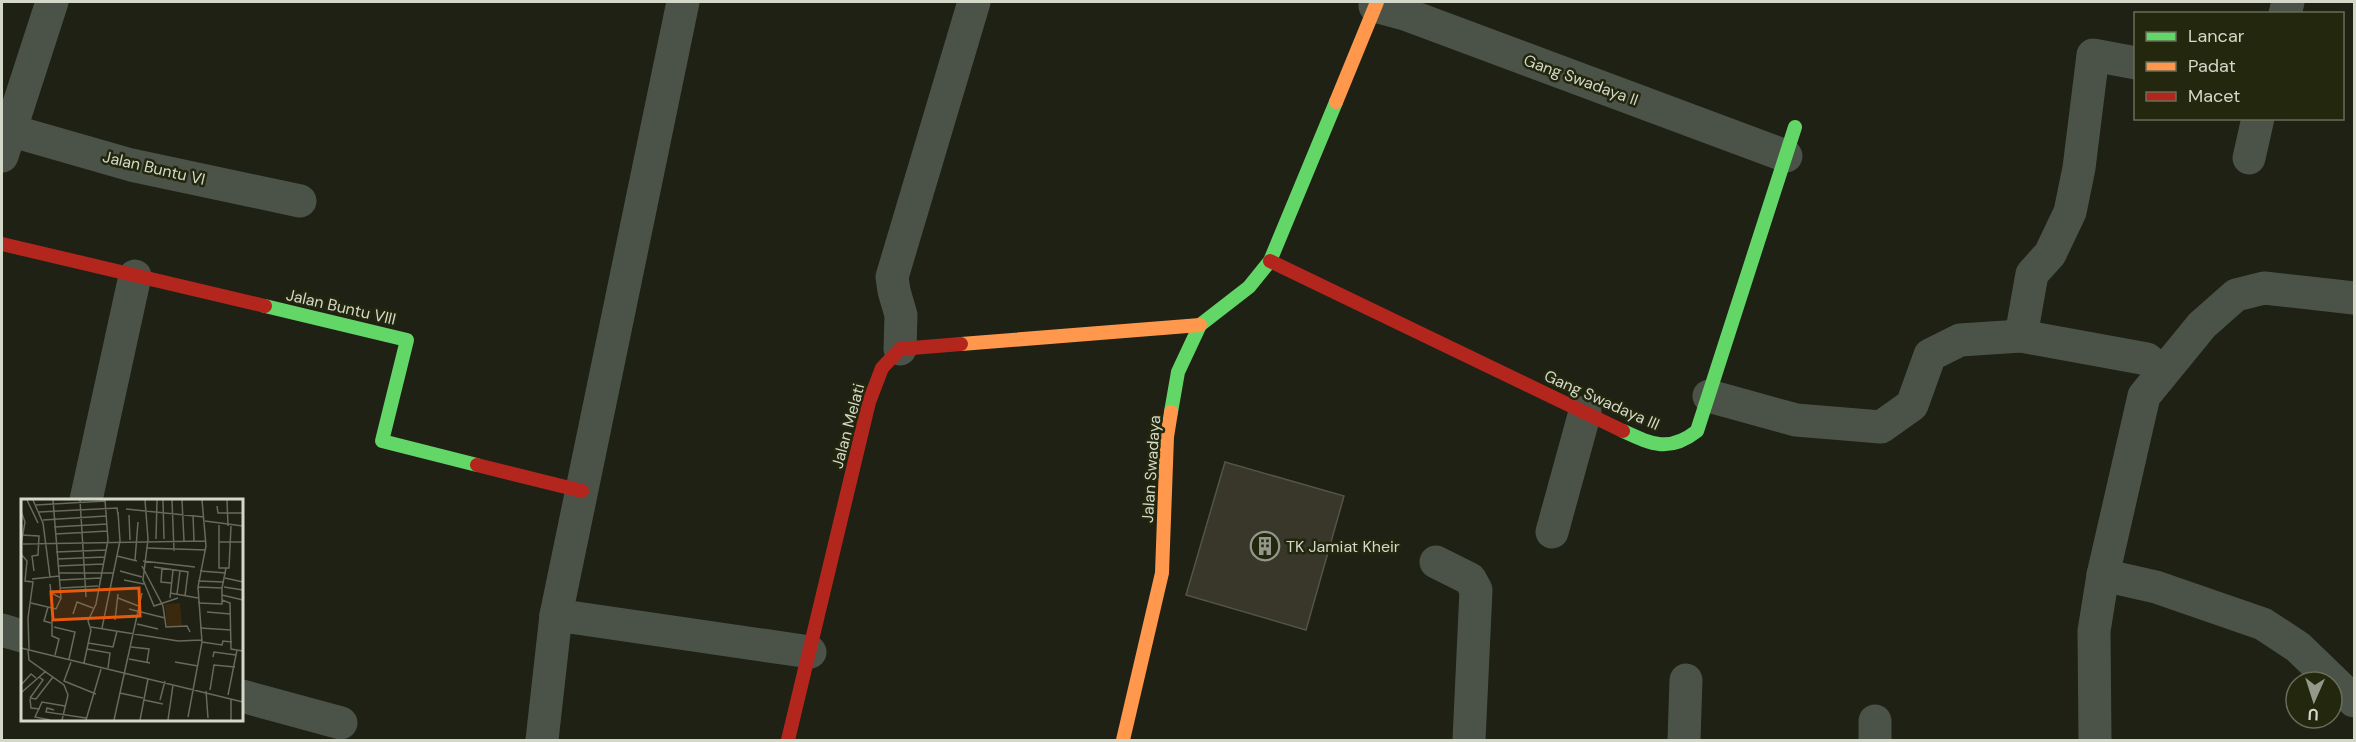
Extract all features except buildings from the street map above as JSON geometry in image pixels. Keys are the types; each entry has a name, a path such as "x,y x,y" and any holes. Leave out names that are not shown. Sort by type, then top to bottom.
{"street":[{"path":"4,138 52,2"},
{"path":"542,741 556,615 683,2"},
{"path":"974,2 892,277 901,315 900,349 1200,325"},
{"name":"Gang Swadaya II","path":"1376,4 1791,141"},
{"name":"Jalan Swadaya","path":"1123,741 1162,573 1167,438 1178,372 1200,325 1249,287 1270,261 1376,4"},
{"path":"2021,336 2032,274 2050,254 2070,212 2079,168 2093,55 2134,63"},
{"path":"2249,158 2258,120"},
{"name":"Jalan Buntu VI","path":"4,138 300,201"},
{"name":"Gang Swadaya III","path":"1270,261 1651,444 1670,444 1686,440 1697,431 1791,141"},
{"name":"Jalan Buntu VIII","path":"2,244 407,340 382,441 582,491"},
{"path":"86,499 135,276"},
{"path":"2095,741 2094,631 2103,575 2144,396 2202,325 2236,296 2264,288 2355,298"},
{"path":"1709,396 1796,420 1881,427 1912,405 1930,355 1960,340 2021,336 2147,360 2163,372"},
{"name":"Jalan Melati","path":"788,741 868,402 882,368 900,349"},
{"path":"1552,532 1585,412"},
{"path":"1436,562 1470,579 1476,590 1469,741"},
{"path":"2103,575 2156,587 2263,624 2298,647 2355,701"},
{"path":"556,615 810,652"},
{"path":"2,630 21,636"},
{"path":"1684,741 1686,680"},
{"path":"243,696 341,723"}],"traffic: fast":[{"path":"1171,412 1178,372 1200,325 1249,287 1270,261 1336,102"},
{"path":"1623,431 1642,440 1660,444 1678,442 1697,431 1795,127"},
{"path":"265,306 407,340 382,441 477,465"}],"traffic: slow":[{"path":"1336,102 1377,2"},
{"path":"961,344 1200,325"},
{"path":"1123,740 1162,573 1167,437 1171,412"}],"traffic: jam":[{"path":"2,244 265,306"},
{"path":"1270,261 1623,431"},
{"path":"788,740 869,402 882,368 900,349 961,344"},
{"path":"477,465 582,491"}],"place":[{"name":"TK Jamiat Kheir","path":"1265,546"}]}
